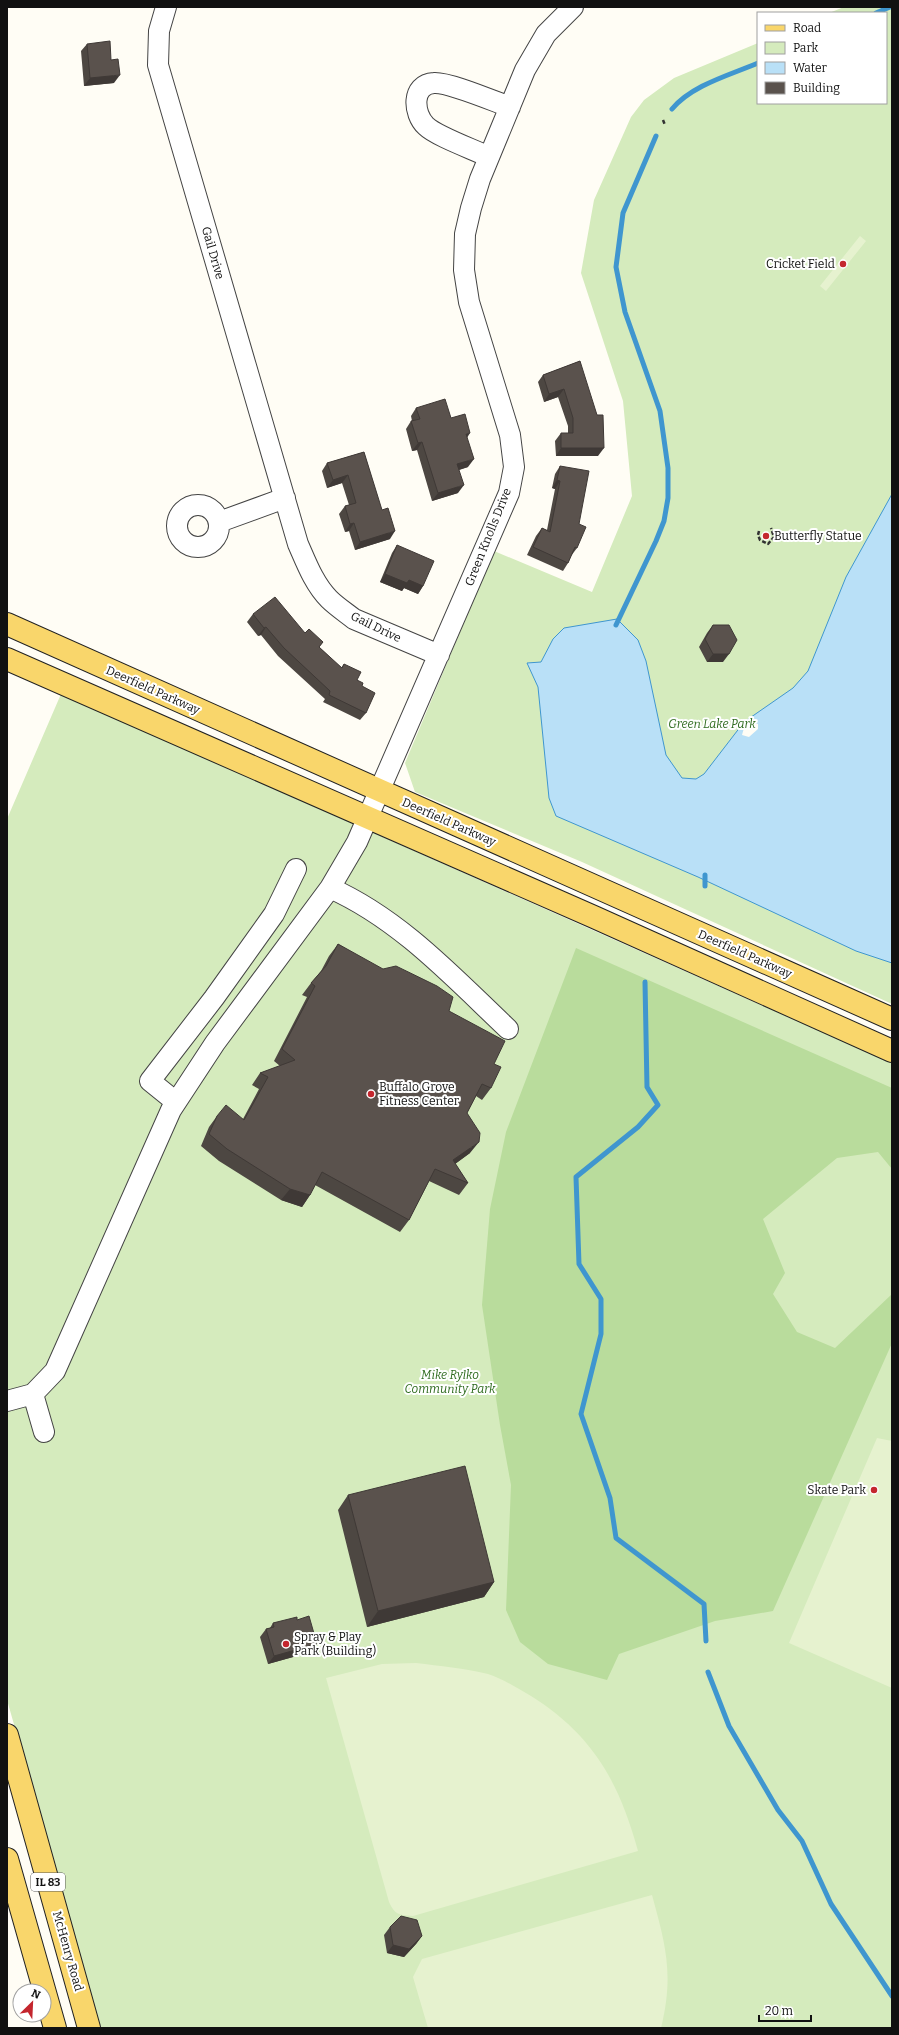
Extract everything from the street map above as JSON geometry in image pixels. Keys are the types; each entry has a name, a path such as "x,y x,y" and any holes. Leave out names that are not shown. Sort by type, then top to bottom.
{"main road":[{"name":"Deerfield Parkway","path":"7,624 892,1019"},
{"path":"7,659 594,917 892,1051"},
{"name":"McHenry Road","path":"7,1735 89,2028"},
{"name":"IL 83","path":"7,1859 55,2028"}],"street":[{"name":"Gail Drive","path":"166,7 159,31 158,65 298,544 312,576 328,598 354,618 439,655"},
{"name":"Green Knolls Drive","path":"33,1394 55,1371 176,1102 215,1043 330,888 358,842 381,792 508,493 514,467 510,435 469,302 464,270 465,234 478,186 525,70 546,34 572,7"},
{"path":"490,157 426,127 417,114 416,101 420,91 427,85 442,83 510,107"},
{"path":"219,522 285,498"},
{"path":"176,1102 150,1081 243,958 274,914 296,869"},
{"path":"330,888 350,897 370,909 422,948 508,1029"},
{"path":"243,958 264,976"},
{"path":"7,1401 33,1394 44,1432"}],"path":[{"path":"663,120 665,125"},
{"path":"759,531 758,535 760,540 768,544 774,537 771,528"}],"green space":[{"name":"Green Lake Park","path":"844,7 892,7 892,1004 582,862 415,792 405,763 494,551 592,592 632,496 623,401 581,273 594,200 631,117 644,100 674,78 757,43 757,104 887,104 887,12 832,12"},
{"name":"Cricket Field","path":"860,236 866,241 826,291 820,286"},
{"name":"Mike Rylko Community Park","path":"61,694 892,1063 892,2028 101,2028 7,1700 7,819"},
{"path":"576,948 892,1088 892,1169 878,1152 837,1158 763,1219 785,1273 773,1294 797,1332 835,1348 892,1294 892,1343 773,1611 715,1621 619,1654 607,1680 548,1664 520,1642 506,1610 511,1485 500,1425 482,1305 490,1209 506,1132"},
{"path":"877,1438 892,1441 892,1688 789,1643"},
{"path":"416,1663 488,1674 499,1678 531,1696 553,1711 587,1744 601,1762 622,1803 638,1851 413,1916 401,1915 393,1910 389,1902 326,1678 382,1664"},
{"path":"652,1895 667,1961 667,1992 661,2028 428,2028 413,1977 422,1959"}],"water":[{"path":"892,494 892,963 856,951 698,877 556,816 549,798 538,687 527,663 541,662 553,639 564,628 617,619 638,640 646,661 666,755 682,778 696,779 704,774 744,722 793,688 808,671 846,577"}],"pier":[{"path":"744,719 749,724 751,722 758,724 758,729 749,737 742,735 744,728 740,723"}],"building":[{"path":"110,41 111,60 118,59 120,75 90,78 87,44"},
{"path":"580,361 597,415 603,415 604,448 561,448 561,433 573,433 573,418 564,389 549,394 543,375"},
{"path":"445,399 451,418 465,414 470,433 466,434 474,459 457,464 464,485 438,493 422,442 418,443 411,421 420,419 416,408"},
{"path":"364,452 382,510 388,508 395,531 360,542 354,523 350,524 345,506 356,503 348,475 333,480 327,463"},
{"path":"560,466 589,471 579,524 586,527 577,548 575,547 568,563 533,547 542,528 550,532 560,481 557,480"},
{"path":"397,545 434,561 423,586 409,580 407,583 385,574"},
{"path":"275,597 305,633 309,629 323,642 319,647 342,668 344,664 361,672 357,680 363,683 362,686 375,693 366,713 329,695 330,691 284,648 266,627 264,628 253,614"},
{"path":"713,625 729,625 737,640 729,654 713,654 705,639"},
{"name":"Buffalo Grove Fitness Center","path":"338,944 383,969 396,966 437,986 453,997 449,1011 505,1041 494,1064 501,1067 491,1088 482,1084 467,1113 480,1133 479,1142 453,1160 468,1183 435,1169 409,1220 322,1172 310,1195 290,1189 227,1149 209,1134 217,1116 226,1105 244,1120 268,1077 260,1073 295,1060 282,1049 315,986 311,983 326,966"},
{"path":"465,1466 494,1582 378,1611 348,1495"},
{"name":"Spray & Play Park (Building)","path":"309,1616 317,1644 274,1656 266,1629 274,1627 273,1623 297,1617 297,1620"},
{"path":"401,1916 417,1920 422,1936 409,1949 393,1945 390,1927"}],"waterway":[{"path":"878,12 890,7"},
{"path":"672,109 690,93 701,87 757,63"},
{"path":"616,625 656,541 664,521 668,498 668,468 660,411 625,312 616,267 623,213 656,136"},
{"path":"705,875 705,886"},
{"path":"645,982 647,1087 658,1105 638,1127 576,1177 579,1264 601,1299 601,1334 581,1414 610,1498 616,1538 704,1604 706,1641"},
{"path":"708,1672 729,1726 778,1810 802,1841 831,1904 892,1996"}],"place":[{"name":"Cricket Field","path":"843,264"},
{"name":"Butterfly Statue","path":"766,536"},
{"name":"Buffalo Grove Fitness Center","path":"371,1094"},
{"name":"Skate Park","path":"874,1490"},
{"name":"Spray & Play Park (Building)","path":"286,1644"}]}
